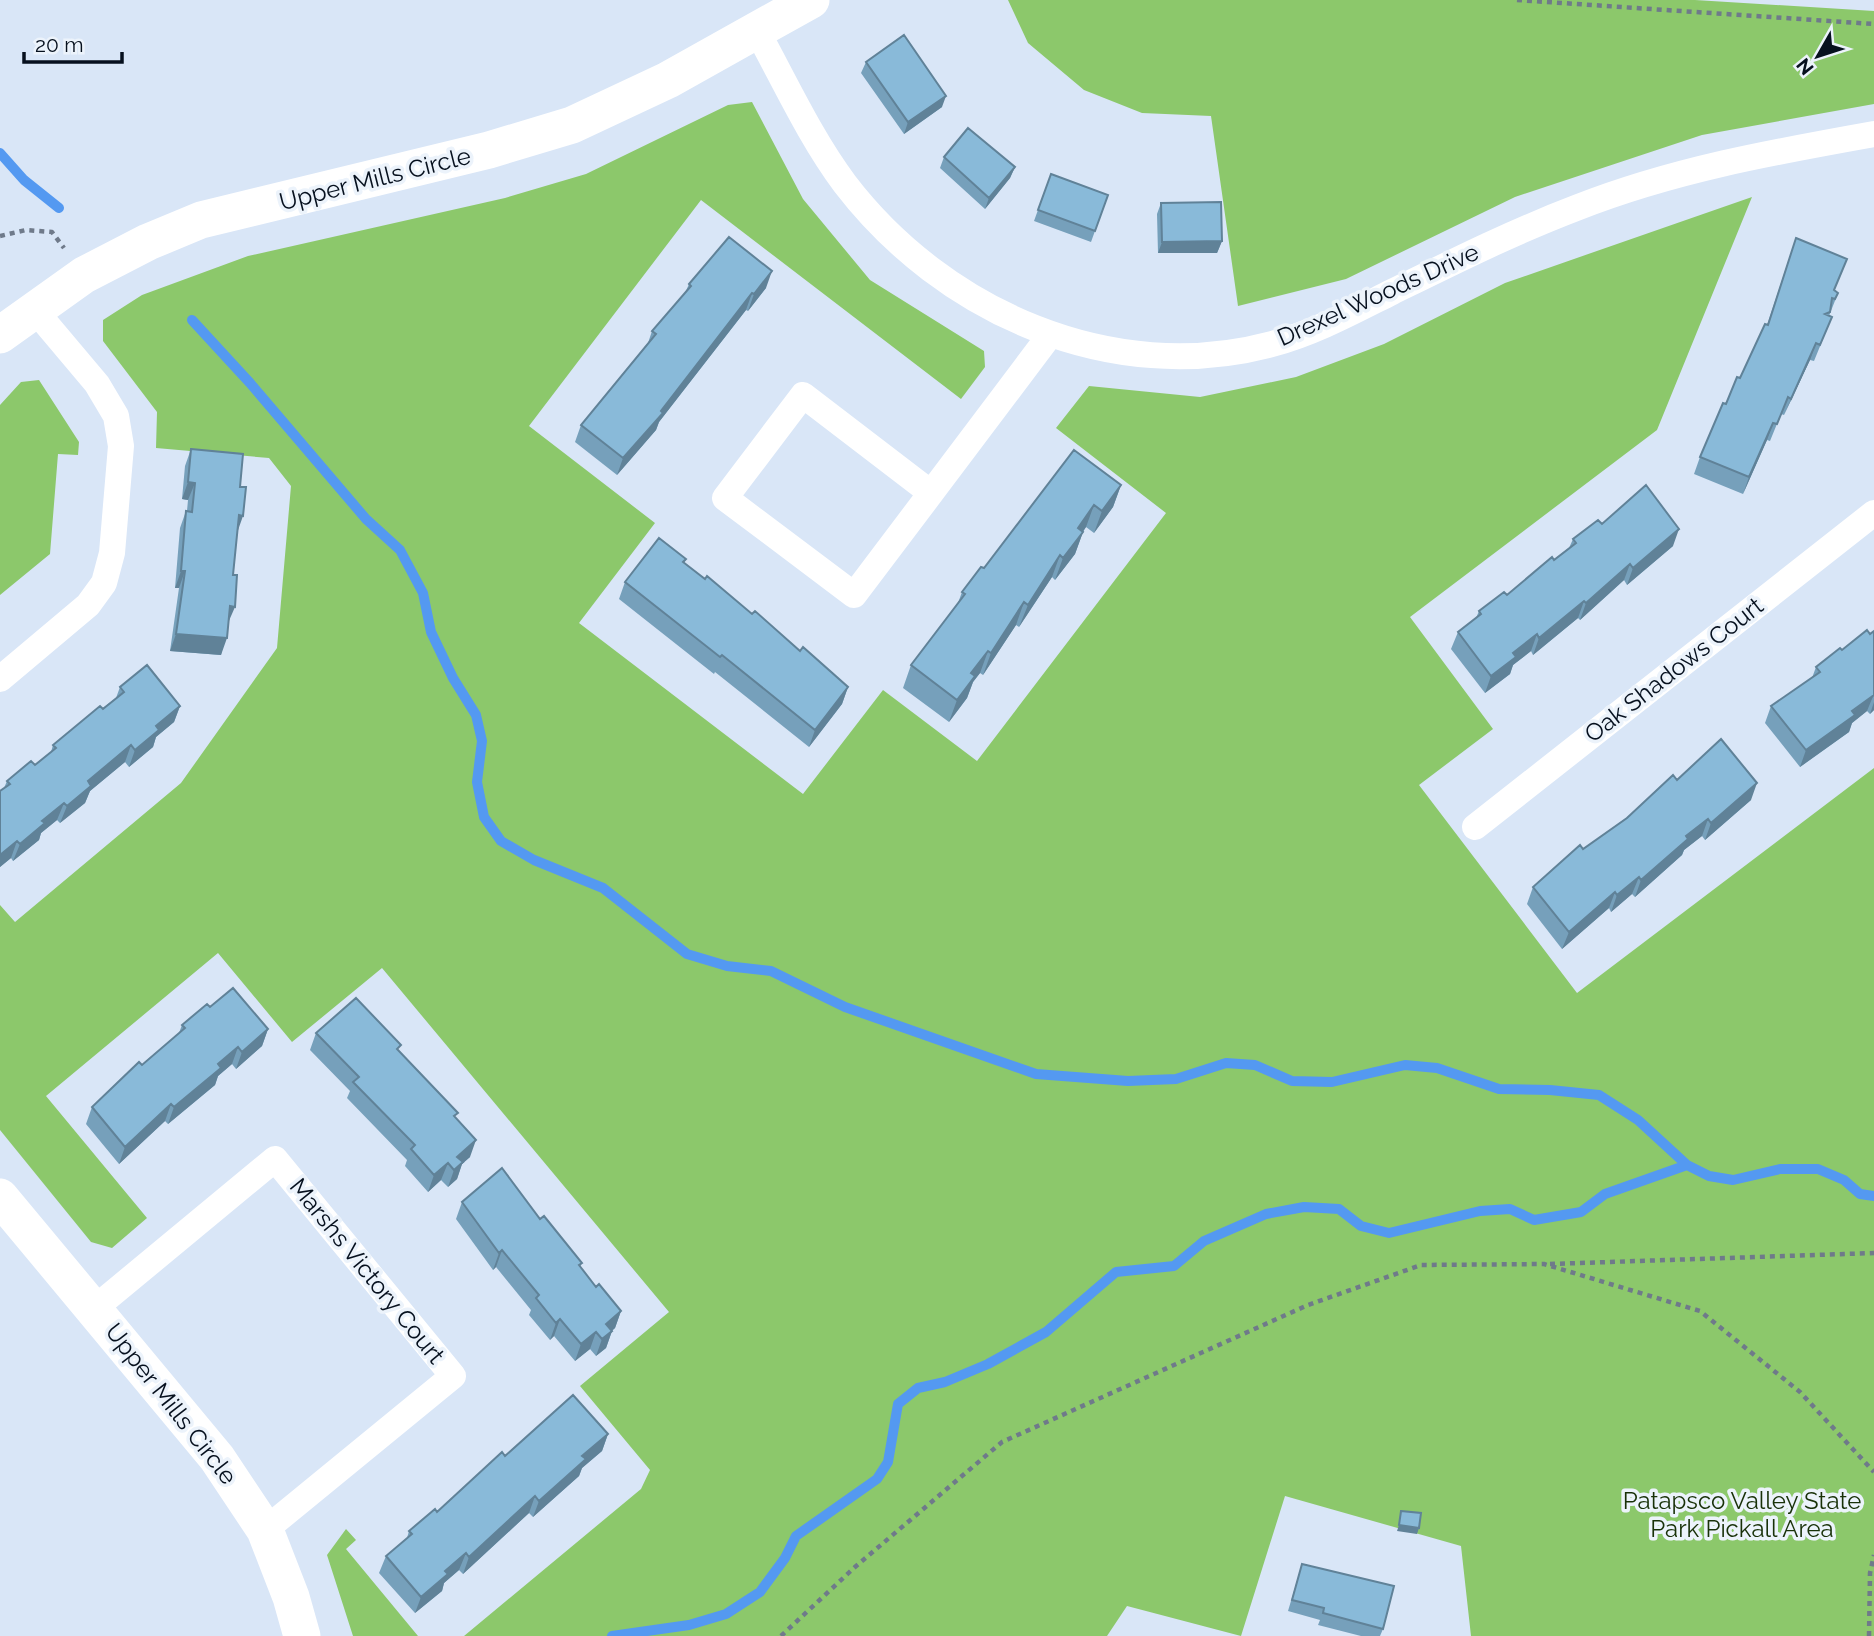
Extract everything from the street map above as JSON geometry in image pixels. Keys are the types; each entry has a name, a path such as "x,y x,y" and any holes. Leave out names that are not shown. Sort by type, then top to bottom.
{"street":[{"name":"Upper Mills Circle","path":"0,335 33,308 84,275 148,242 201,220 463,157 572,125 668,80 811,0"},
{"name":"Drexel Woods Drive","path":"757,31 813,134 843,181 872,217 945,282 984,306 1050,335 1106,349 1161,355 1218,352 1272,344 1340,317 1507,236 1592,202 1657,180 1744,158 1874,134"},
{"path":"0,679 89,605 104,583 112,553 121,446 117,415 97,384 33,308"},
{"path":"931,493 803,395 726,498 854,595 931,493 1050,335"},
{"name":"Oak Shadows Court","path":"1475,827 1874,513"},
{"name":"Marshs Victory Court","path":"95,1308 275,1159 453,1376 265,1530"},
{"name":"Upper Mills Circle","path":"0,1196 217,1458 265,1530 291,1597 302,1636"}],"path":[{"path":"1517,0 1874,24"},
{"path":"0,236 26,230 52,232 84,275"},
{"path":"781,1636 855,1567 1002,1442 1308,1305 1421,1265 1544,1264 1874,1253"},
{"path":"1544,1264 1700,1311 1800,1392 1874,1472"},
{"path":"1869,1636 1870,1573 1874,1555"}],"green space":[{"path":"1008,0 1695,0 1874,11 1874,104 1702,135 1515,197 1346,279 1238,306 1211,116 1142,113 1084,90 1028,43"},
{"name":"Patapsco Valley State Park Pickall Area","path":"752,102 803,199 870,280 984,351 985,367 961,399 701,200 529,426 655,523 579,623 803,794 883,690 977,761 1166,513 1056,428 1089,386 1200,397 1296,377 1384,344 1505,283 1752,197 1657,430 1410,617 1493,729 1419,785 1577,993 1874,768 1874,1636 1471,1636 1461,1546 1285,1496 1241,1636 1127,1606 1107,1636 464,1636 641,1489 650,1470 580,1386 669,1312 382,968 292,1042 218,953 46,1096 147,1218 112,1248 91,1242 0,1130 0,905 15,922 181,783 277,648 291,486 269,458 156,448 157,412 103,341 103,320 142,295 248,256 505,198 586,174 728,105"},
{"path":"39,380 79,442 78,455 58,454 50,554 0,595 0,405 21,382"},
{"path":"346,1529 356,1540 346,1549 418,1636 353,1636 327,1555"}],"building":[{"path":"904,35 946,96 908,122 866,62"},
{"path":"968,128 1015,167 989,198 944,157"},
{"path":"1051,174 1108,195 1095,231 1038,210"},
{"path":"1221,202 1222,241 1162,242 1161,203"},
{"path":"729,237 772,271 661,411 663,413 623,458 581,425 656,334 652,331"},
{"path":"1796,238 1847,259 1834,290 1838,293 1835,299 1832,298 1830,312 1825,314 1832,317 1820,345 1816,343 1791,399 1788,397 1777,424 1773,423 1749,477 1700,457 1723,403 1726,404 1737,377 1740,378 1765,324 1768,325"},
{"path":"191,449 243,454 240,487 246,487 243,516 239,515 233,575 237,575 235,607 230,606 227,638 176,634 185,571 181,571 186,511 192,512 195,483 188,482"},
{"path":"1074,450 1121,485 1102,511 1094,505 1078,528 1083,532 1063,558 1060,555 1028,605 1024,602 991,653 988,651 971,673 975,676 957,700 911,665 965,594 962,592 981,567 984,568"},
{"path":"1646,485 1679,529 1633,568 1630,564 1586,603 1584,601 1539,638 1537,634 1513,653 1516,657 1491,676 1458,632 1504,592 1507,595 1552,557 1554,560 1576,543 1573,539 1598,520 1602,524"},
{"path":"659,538 686,559 683,562 705,579 707,576 752,614 755,611 800,651 803,647 848,687 815,730 625,582"},
{"path":"1867,630 1870,634 1874,631 1874,695 1852,711 1855,715 1806,750 1771,706 1820,672 1816,667"},
{"path":"147,665 180,706 156,726 159,730 135,750 131,745 88,781 91,786 67,806 64,803 20,844 17,841 0,855 0,791 10,784 7,781 31,761 35,765 56,748 53,745 100,706 103,709 124,692 120,687"},
{"path":"1721,739 1757,783 1711,823 1708,819 1686,836 1688,839 1641,880 1639,877 1617,895 1615,892 1569,932 1533,887 1580,845 1583,849 1627,818 1673,775 1677,780"},
{"path":"233,988 268,1029 242,1052 238,1047 218,1064 221,1068 174,1107 171,1104 125,1147 92,1107 139,1062 142,1065 185,1028 182,1025 207,1004 210,1007"},
{"path":"356,998 401,1045 397,1049 458,1113 454,1116 476,1140 457,1157 463,1162 454,1170 448,1163 434,1175 411,1149 415,1145 353,1082 359,1077 316,1033"},
{"path":"502,1168 540,1219 544,1216 582,1263 579,1265 596,1287 599,1284 621,1311 606,1324 612,1331 602,1339 596,1332 581,1344 560,1319 556,1323 536,1298 539,1295 502,1250 499,1253 462,1202"},
{"path":"573,1395 608,1434 582,1456 586,1459 539,1501 535,1496 469,1557 466,1553 445,1571 448,1574 421,1597 386,1556 412,1534 409,1531 435,1509 437,1512 502,1452 505,1456"},
{"path":"1401,1511 1421,1513 1419,1528 1399,1525"},
{"path":"1302,1564 1394,1586 1383,1629 1323,1613 1324,1608 1292,1600"}],"waterway":[{"path":"0,153 24,180 59,208"},
{"path":"192,320 250,383 366,519 400,550 423,593 431,632 453,678 476,715 482,741 477,782 484,817 501,841 534,860 603,888 687,954 727,966 771,971 845,1007 1036,1074 1128,1081 1176,1079 1226,1063 1255,1065 1292,1081 1332,1082 1405,1065 1437,1068 1499,1089 1599,1095 1638,1120 1687,1165 1709,1176 1733,1180 1780,1169 1818,1169 1844,1180 1860,1194 1874,1196"},
{"path":"612,1636 689,1625 726,1614 760,1592 785,1558 796,1536 877,1479 888,1462 898,1404 918,1388 945,1382 988,1364 1046,1332 1116,1272 1174,1266 1204,1241 1266,1214 1304,1207 1339,1209 1361,1226 1389,1233 1480,1211 1510,1209 1534,1220 1581,1212 1605,1194 1687,1165"}]}
